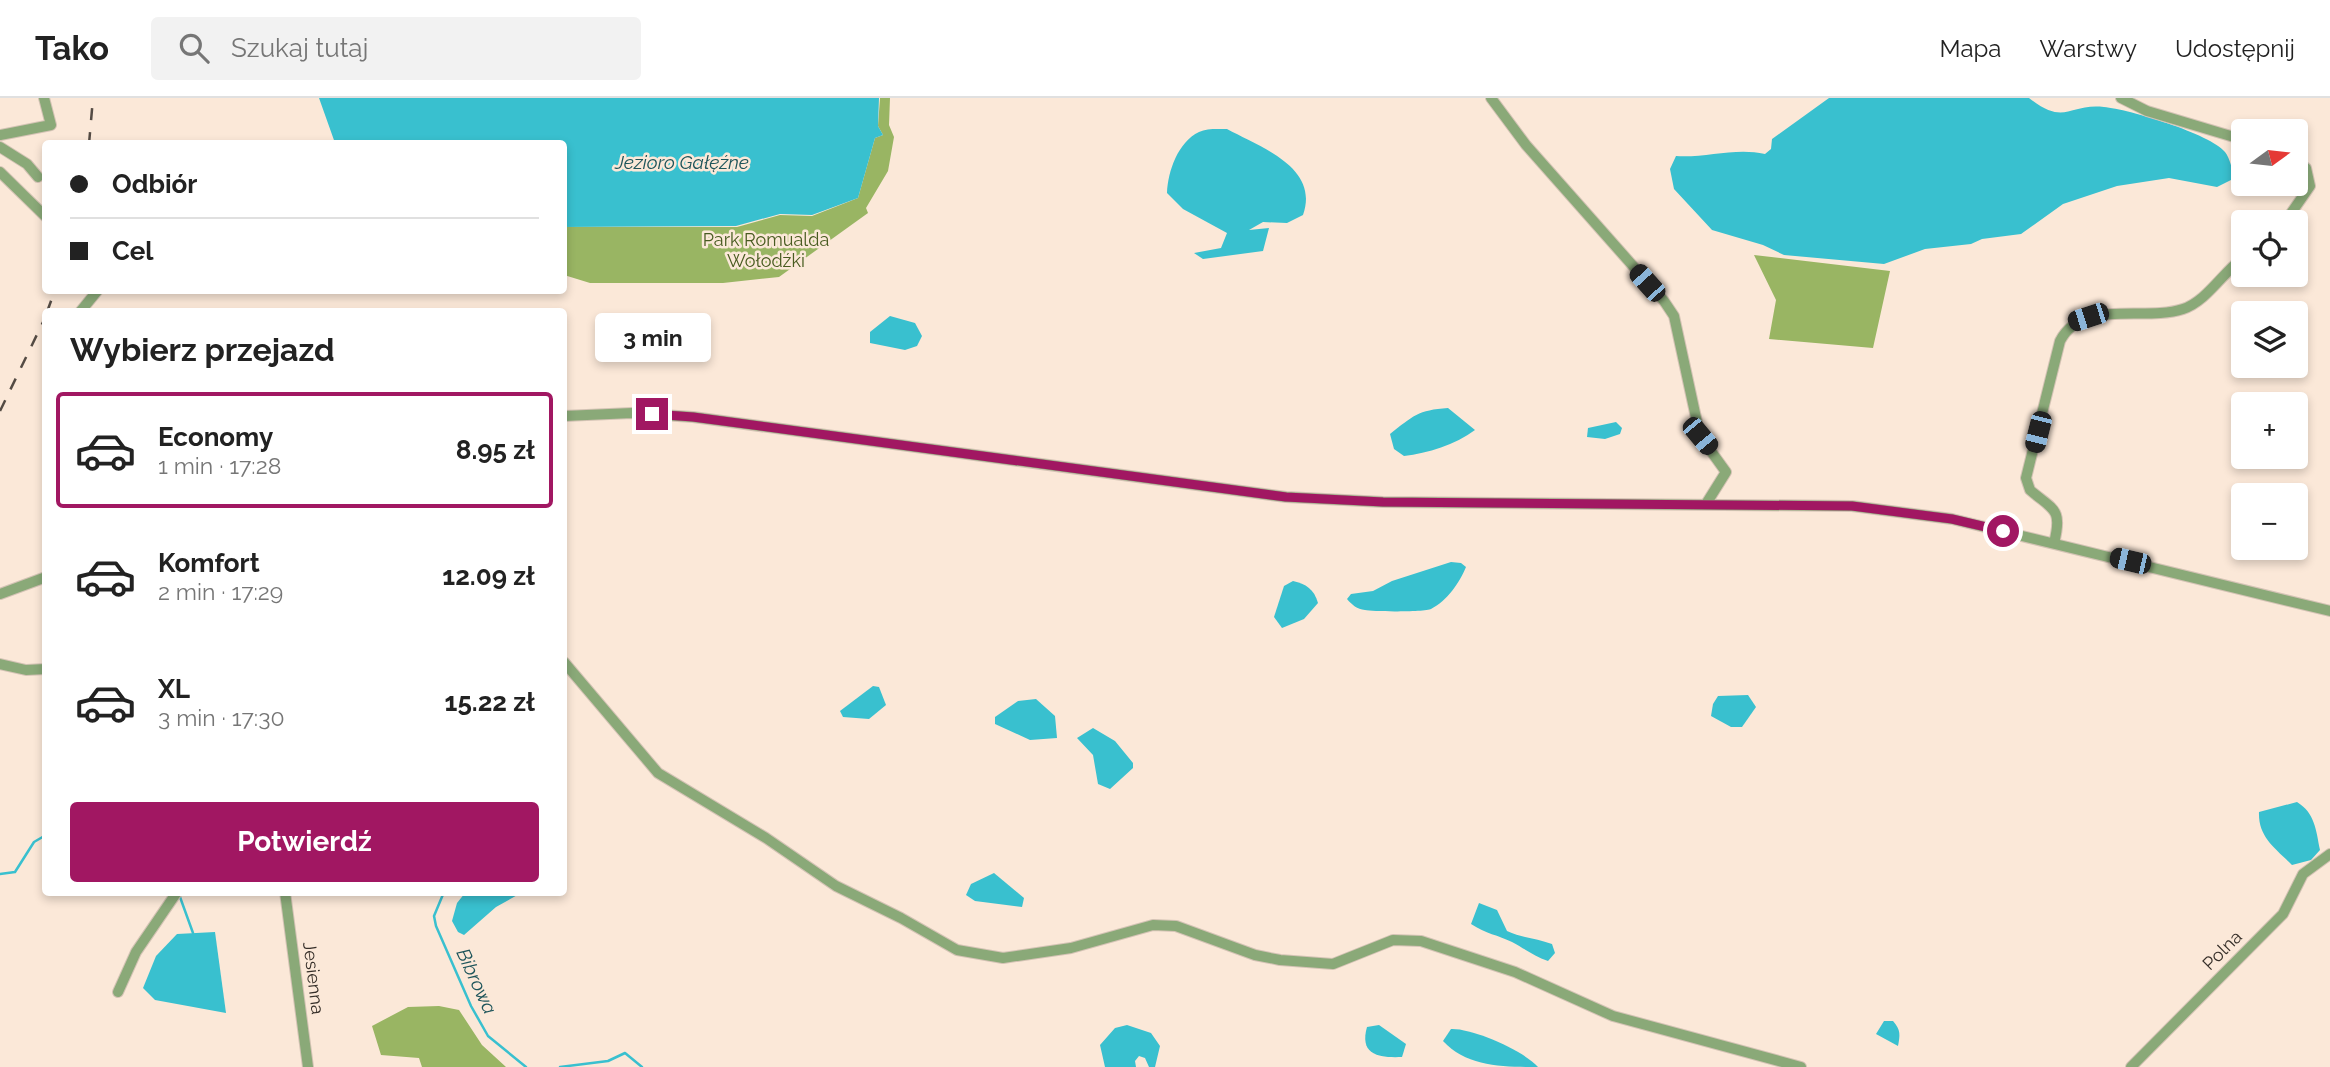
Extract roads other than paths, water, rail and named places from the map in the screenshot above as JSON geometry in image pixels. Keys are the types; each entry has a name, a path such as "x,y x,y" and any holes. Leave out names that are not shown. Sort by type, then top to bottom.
{"street":[{"path":"0,135 51,125 44,98"},
{"path":"1491,98 1526,145 1664,301 1674,316 1700,436 1726,472 1706,505"},
{"path":"2121,98 2159,115 2231,137"},
{"path":"0,147 27,164 37,177"},
{"path":"0,172 42,213"},
{"path":"2054,543 2058,522 2056,513 2050,503 2030,490 2026,478 2060,341 2065,331 2073,323 2088,317 2159,314 2187,308 2231,269"},
{"path":"83,308 95,294"},
{"path":"567,416 632,413 693,417 1286,497 1383,502 1852,506 1905,512 2054,543 2330,611"},
{"path":"0,594 42,578"},
{"path":"0,664 26,670 42,669"},
{"path":"567,666 658,772 766,838 836,887 901,918 957,950 1003,958 1070,948 1153,925 1176,926 1255,955 1280,960 1333,964 1393,940 1422,941 1514,972 1613,1016 1722,1043 1801,1067"},
{"name":"Polna","path":"2131,1067 2283,914 2303,874 2330,854"},
{"path":"118,992 136,952 174,896"},
{"name":"Jesienna","path":"286,896 308,1067"}],"water":[{"name":"Jezioro Gałęźne","path":"319,98 879,98 878,126 883,135 875,138 858,198 812,215 780,214 736,226 567,227 567,140 334,140"},
{"path":"1829,98 2029,98 2041,107 2059,113 2104,107 2149,117 2187,130 2225,152 2231,164 2231,180 2217,187 2169,178 2117,186 2063,204 2021,234 1982,239 1971,244 1925,249 1884,264 1784,255 1763,245 1712,230 1674,189 1670,169 1676,156 1743,152 1765,154 1771,149 1772,139"},
{"path":"1227,129 1270,151 1295,171 1303,184 1306,198 1303,215 1287,223 1263,222 1249,230 1269,228 1263,251 1203,259 1194,253 1221,248 1227,233 1183,209 1167,193 1168,184 1172,167 1185,143 1205,130"},
{"path":"890,316 915,323 922,336 917,346 905,350 870,343 870,332"},
{"path":"1448,408 1475,430 1441,448 1422,453 1404,456 1394,449 1390,434 1416,415"},
{"path":"1616,422 1622,428 1620,434 1605,439 1587,437 1588,428"},
{"path":"1451,562 1461,563 1466,567 1452,591 1431,609 1370,611 1357,608 1347,599 1351,594 1373,591 1392,581"},
{"path":"1293,581 1309,588 1318,603 1304,619 1282,628 1274,617 1284,586"},
{"path":"873,686 879,687 886,705 869,719 843,717 840,711"},
{"path":"1748,695 1756,707 1742,727 1731,727 1711,716 1718,696"},
{"path":"1036,699 1055,716 1057,738 1030,740 995,724 995,717 1018,701"},
{"path":"1093,728 1115,741 1133,763 1133,768 1110,789 1098,784 1093,755 1077,738"},
{"path":"2297,802 2311,817 2320,850 2311,860 2292,865 2265,835 2259,821 2259,812"},
{"path":"994,873 1024,898 1022,907 975,901 966,895 971,884"},
{"path":"463,896 516,896 496,907 464,935 458,932 452,921 457,903"},
{"path":"1479,903 1497,910 1507,931 1552,944 1555,953 1548,961 1471,924"},
{"path":"215,932 226,1013 155,1000 143,988 156,956 177,934"},
{"path":"1884,1021 1893,1021 1897,1027 1898,1046 1876,1034"},
{"path":"1127,1025 1151,1033 1160,1046 1155,1067 1149,1067 1145,1058 1139,1056 1135,1061 1136,1067 1105,1067 1100,1045 1115,1028"},
{"path":"1379,1025 1406,1044 1402,1057 1386,1057 1368,1049 1365,1036 1367,1027"},
{"path":"1451,1029 1471,1032 1497,1041 1531,1060 1538,1067 1499,1066 1463,1056 1443,1041"}],"waterway":[{"name":"Bibrowa","path":"0,874 15,872 34,842 42,837"},
{"name":"Bibrowa","path":"442,896 434,916 436,926 471,1006 488,1036 526,1067"},
{"path":"180,897 193,933"},
{"name":"Bibrowa","path":"560,1067 608,1061 625,1053 642,1067"}],"railway":[{"path":"89,140 93,98"},
{"path":"48,308 54,294"},
{"path":"0,411 42,324"}],"park label":[{"name":"Park Romualda Wołodźki","path":"766,249"}]}
